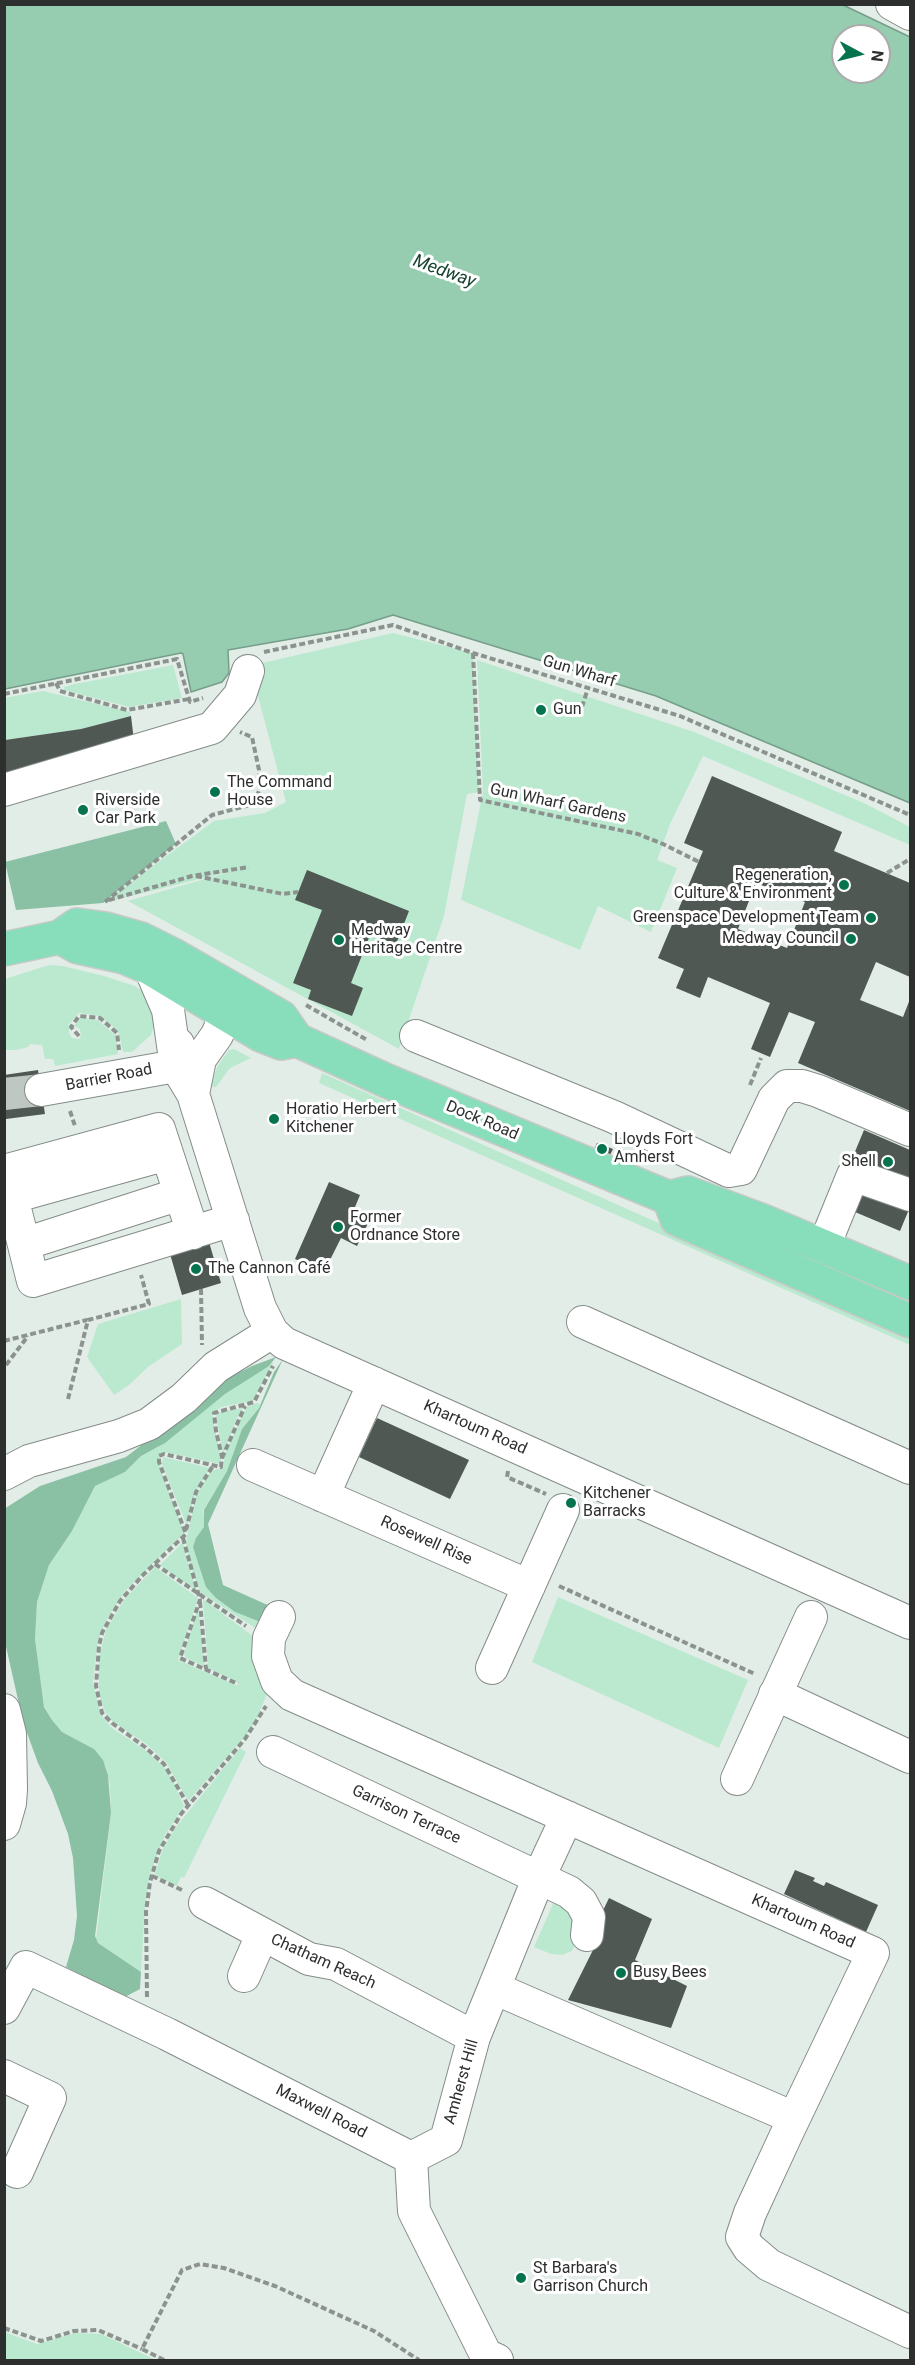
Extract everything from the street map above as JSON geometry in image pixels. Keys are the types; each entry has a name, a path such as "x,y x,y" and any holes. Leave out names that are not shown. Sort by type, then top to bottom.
{"main road":[{"name":"Dock Road","path":"4,949 60,937 77,925 136,937 168,952 218,1000 261,1035 280,1043 297,1040 471,1117 669,1198 688,1193 824,1246 910,1283"},
{"name":"Dock Road","path":"60,937 78,947 124,957 218,1000"},
{"path":"669,1198 677,1219 910,1321"},
{"path":"811,1278 824,1246"}],"street":[{"path":"892,4 910,14"},
{"path":"4,790 212,728 214,708 240,695 248,671"},
{"path":"4,1474 29,1461 119,1436 149,1424 184,1398 216,1367 281,1338 260,1308 194,1094 176,1066 170,1017 150,969"},
{"path":"176,1066 183,1025 218,1000"},
{"path":"194,1094 200,1059 217,1035 218,1000"},
{"path":"416,1035 614,1117 729,1171 741,1169 774,1099 787,1086 802,1086 818,1091 910,1130"},
{"name":"Barrier Road","path":"49,1089 176,1066"},
{"path":"4,1171 159,1129 193,1233"},
{"path":"167,1154 12,1197 10,1212 24,1244 33,1281 232,1220"},
{"path":"824,1246 853,1175 910,1195"},
{"path":"24,1244 180,1194"},
{"path":"583,1322 910,1468"},
{"name":"Khartoum Road","path":"281,1338 374,1383 907,1613"},
{"path":"323,1496 374,1383"},
{"name":"Rosewell Rise","path":"253,1465 544,1586"},
{"path":"492,1668 544,1586 551,1501"},
{"path":"737,1779 765,1684 811,1617"},
{"path":"274,1629 269,1661 280,1685"},
{"path":"765,1684 910,1756"},
{"name":"Khartoum Road","path":"280,1685 295,1696 873,1953 750,2213 742,2236 748,2248 769,2265 910,2332"},
{"path":"4,1824 12,1789 10,1734 5,1718"},
{"name":"Garrison Terrace","path":"273,1752 569,1892 581,1902 589,1917 587,1935"},
{"path":"567,1817 539,1877 494,1988 794,2118"},
{"name":"Chatham Reach","path":"205,1903 309,1959 336,1965 474,2037"},
{"path":"244,1976 262,1935"},
{"name":"Maxwell Road","path":"4,2008 26,1967 411,2158"},
{"name":"Amherst Hill","path":"411,2158 446,2140 474,2037 494,1988"},
{"path":"4,2076 50,2098 17,2172"},
{"path":"411,2158 414,2211 486,2355 497,2361"}],"path":[{"name":"Gun Wharf","path":"248,671 242,657 393,625 474,653 680,716 910,815"},
{"name":"Gun Wharf Gardens","path":"474,653 480,800 638,834 699,862"},
{"path":"4,694 177,659 190,702 214,708 252,737 259,770 260,788 254,804 212,815 103,905 109,900 192,876 249,867"},
{"path":"56,683 60,691 127,710 189,699"},
{"path":"582,707 588,688"},
{"path":"887,873 910,859"},
{"path":"192,876 283,894 298,892"},
{"path":"79,1036 71,1027 79,1016 100,1018 117,1033 120,1056 102,1060 107,1078"},
{"path":"49,1089 61,1112 72,1112 80,1150"},
{"path":"4,1341 148,1304 134,1251"},
{"path":"201,1289 202,1352 207,1375"},
{"path":"68,1399 88,1320"},
{"path":"6,1365 29,1336"},
{"path":"222,1458 214,1413 246,1405 257,1399 281,1338"},
{"path":"186,1530 159,1462 159,1456 164,1454 221,1467 222,1458 246,1405"},
{"path":"188,1805 164,1764 102,1713 97,1695 97,1660 102,1633 120,1601 186,1534 196,1492 213,1466"},
{"path":"513,1479 551,1501"},
{"path":"183,1538 199,1598 206,1670"},
{"path":"155,1564 199,1598 274,1629"},
{"path":"544,1586 765,1684"},
{"path":"199,1598 180,1658 238,1683"},
{"path":"148,2026 145,1924 152,1876 164,1842 188,1805 245,1739 280,1685"},
{"path":"152,1876 205,1903"},
{"path":"142,2349 182,2270 200,2264 224,2268 275,2286 374,2331 419,2361"},
{"path":"4,2328 41,2341 74,2331 98,2330 164,2361"}],"shaded area":[{"path":"393,633 473,653 479,792 467,794 444,916 399,1049 128,901 240,869 103,903 214,821 265,813 286,802 255,685 258,664"},
{"path":"477,660 694,732 864,803 910,827 910,845 703,756 670,824 657,860 677,868 651,932 598,906 580,950 461,900 483,792"},
{"path":"173,665 182,698 129,707 64,690 64,687 75,684"},
{"path":"43,691 130,712 131,716 81,729 5,740 4,698"},
{"path":"166,821 176,844 103,903 16,910 5,862"},
{"path":"49,965 104,976 135,986 142,991 153,1015 154,1025 151,1035 132,1052 123,1052 119,1034 114,1027 100,1016 79,1013 69,1024 69,1033 72,1038 79,1039 81,1036 80,1029 74,1026 80,1018 98,1020 115,1035 118,1054 55,1066 53,1059 45,1059 42,1045 30,1044 28,1047 17,1050 5,1050 5,979"},
{"path":"234,1049 251,1058 230,1068 216,1087 213,1087 211,1085 217,1067 229,1050"},
{"path":"322,1073 910,1335 910,1345 319,1083"},
{"path":"181,1299 182,1344 148,1367 129,1385 114,1395 87,1357 98,1324"},
{"path":"276,1357 269,1366 225,1394 165,1443 141,1456 125,1472 95,1486 72,1531 49,1565 37,1602 35,1639 44,1707 62,1732 94,1749 103,1760 108,1775 111,1813 95,1936 98,1943 141,1972 140,1989 123,1998 66,1967 74,1940 77,1916 73,1858 68,1834 23,1722 5,1642 4,1509 40,1486 126,1457 230,1377"},
{"path":"283,1359 208,1524 223,1585 272,1607 263,1623 235,1612 216,1598 206,1587 193,1547 204,1527 204,1510 227,1471 242,1429 259,1408 274,1372"},
{"path":"274,1362 252,1401 221,1407 212,1414 220,1464 164,1452 159,1455 161,1471 183,1534 125,1591 107,1619 98,1640 93,1682 100,1714 112,1728 145,1750 163,1766 172,1779 184,1806 165,1835 151,1871 145,1905 141,1972 98,1943 96,1939 111,1813 110,1785 106,1767 94,1749 62,1732 44,1706 35,1639 37,1602 49,1565 72,1531 95,1486 125,1472 141,1456 158,1447 225,1394"},
{"path":"260,1404 259,1408 242,1429 227,1471 203,1511 216,1598 235,1612 263,1623 260,1631 201,1593 189,1563 186,1541 196,1495 211,1471 224,1467 224,1457 243,1413 247,1407"},
{"path":"243,1408 223,1455 216,1416 219,1412"},
{"path":"163,1457 210,1468 195,1493 187,1526 162,1464"},
{"path":"183,1542 187,1561 197,1592 160,1565"},
{"path":"155,1567 198,1598 178,1660 238,1686 239,1683 208,1668 203,1599 254,1637 257,1674 268,1692 247,1734 189,1800 166,1762 146,1744 112,1721 105,1712 99,1693 99,1657 106,1630 124,1600"},
{"path":"558,1597 748,1680 719,1748 532,1662"},
{"path":"198,1608 205,1667 186,1658 184,1654"},
{"path":"240,1748 246,1752 184,1878 181,1877 177,1886 156,1876 163,1849 176,1827"},
{"path":"556,1897 567,1903 579,1938 572,1951 562,1955 551,1954 534,1947"},
{"path":"4,2332 37,2344 76,2333 101,2334 156,2360 5,2360"}],"water":[{"name":"Medway","path":"841,4 883,24 831,24 831,84 891,84 891,28 910,37 910,803 656,696 393,615 348,629 228,650 229,673 222,682 191,692 181,653 5,689 5,5"}],"building":[{"path":"131,716 134,741 5,780 5,740 81,729"},
{"name":"Medway Council","path":"712,776 842,832 834,851 910,883 910,977 876,962 860,1000 903,1017 910,999 910,1111 798,1063 815,1022 789,1012 770,1057 751,1049 770,1003 708,977 700,998 676,988 684,969 658,958 703,851 684,843","holes":["756,883 805,902 787,948 738,929"]},
{"name":"Medway Heritage Centre","path":"307,870 409,911 396,944 370,935 351,983 363,988 352,1016 308,999 311,990 293,983 322,910 295,900"},
{"path":"38,1070 45,1114 6,1119 4,1075"},
{"path":"864,1130 910,1150 910,1192 849,1166"},
{"path":"597,1143 613,1149 610,1155 594,1149"},
{"path":"846,1180 910,1207 900,1231 836,1204"},
{"name":"Former Ordnance Store","path":"329,1182 360,1195 355,1207 372,1215 357,1246 341,1238 324,1272 295,1259"},
{"name":"The Cannon Café","path":"209,1242 221,1283 182,1295 170,1254"},
{"path":"377,1418 469,1460 450,1499 359,1457"},
{"path":"795,1870 815,1878 813,1881 824,1886 826,1882 878,1905 866,1932 784,1894"},
{"name":"Busy Bees","path":"609,1898 652,1919 635,1960 687,1986 671,2028 568,2000 593,1950 587,1944"}],"tunnel":[{"path":"4,1094 41,1090"}],"place":[{"name":"Gun","path":"541,710"},
{"name":"The Command House","path":"215,792"},
{"name":"Riverside Car Park","path":"83,810"},
{"name":"Regeneration, Culture & Environment","path":"844,885"},
{"name":"Greenspace Development Team","path":"871,918"},
{"name":"Medway Council","path":"851,939"},
{"name":"Medway Heritage Centre","path":"339,940"},
{"name":"Horatio Herbert Kitchener","path":"274,1119"},
{"name":"Lloyds Fort Amherst","path":"602,1149"},
{"name":"Shell","path":"888,1162"},
{"name":"Former Ordnance Store","path":"338,1227"},
{"name":"The Cannon Café","path":"196,1269"},
{"name":"Kitchener Barracks","path":"571,1503"},
{"name":"Busy Bees","path":"621,1973"},
{"name":"St Barbara's Garrison Church","path":"521,2278"}]}
